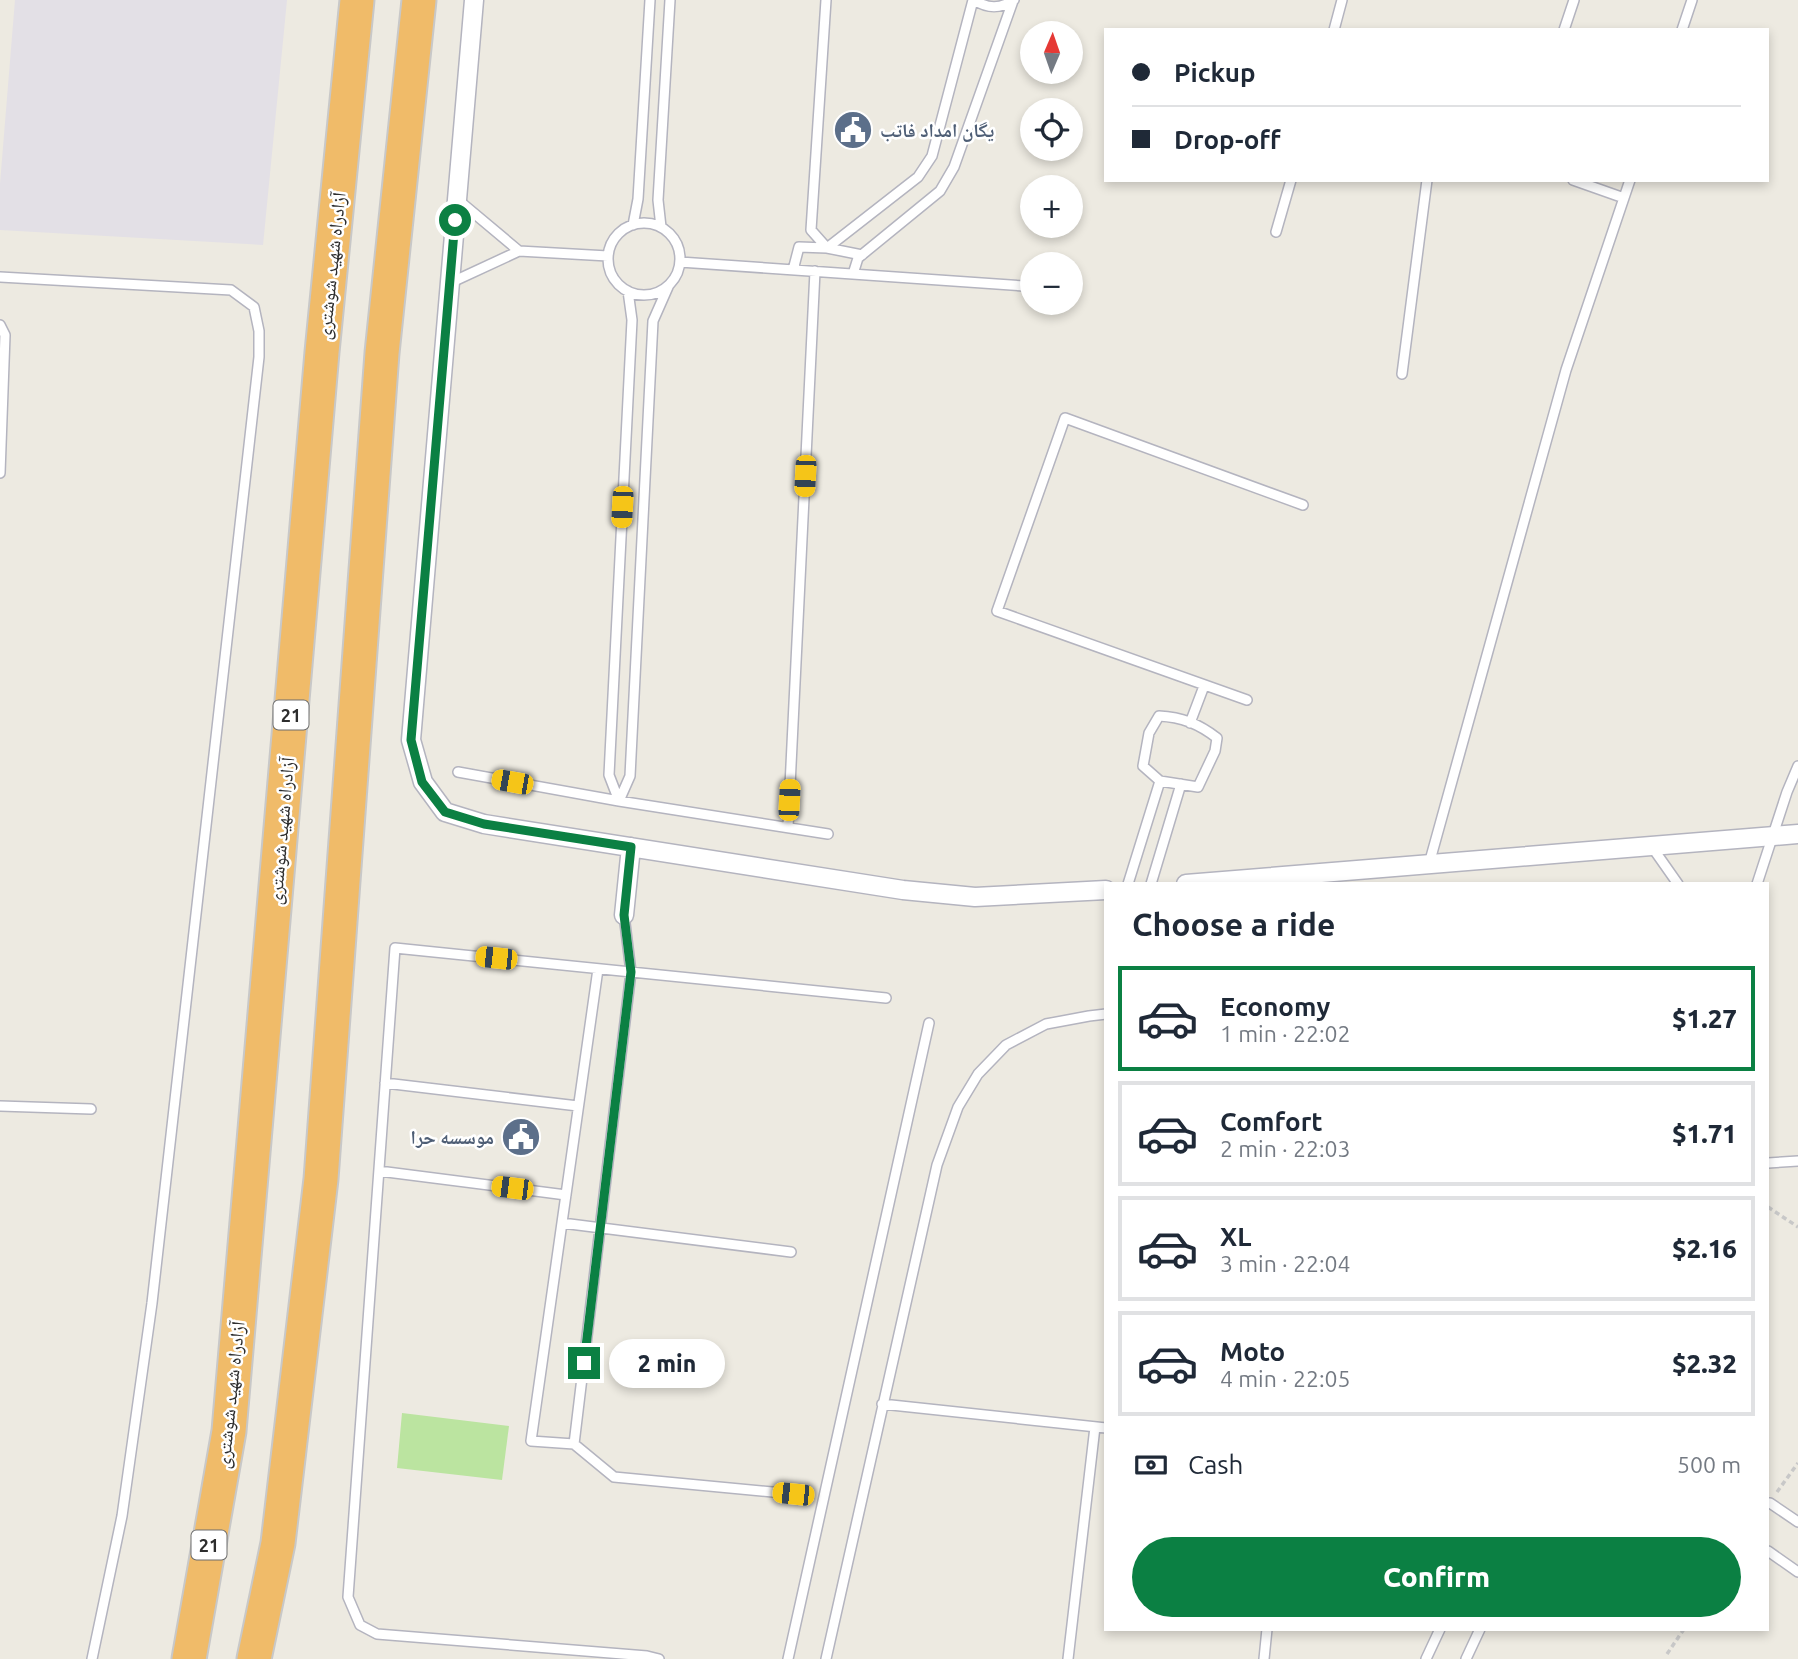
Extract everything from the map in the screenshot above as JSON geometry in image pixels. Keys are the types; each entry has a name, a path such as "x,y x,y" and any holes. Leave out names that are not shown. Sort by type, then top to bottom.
{"highway":[{"name":"آزادراه شهید شوشتری","path":"189,1659 229,1431 322,352 357,0"},
{"path":"254,1659 278,1543 321,1179 382,353 419,0"}],"street":[{"path":"474,0 411,740 422,782 445,812 484,824 903,890 975,897 1104,890"},
{"path":"1235,882 1798,834"},
{"path":"624,915 631,847"}],"lane":[{"path":"633,225 638,200 650,0"},
{"path":"661,227 658,200 670,0"},
{"path":"826,0 811,230 827,248"},
{"path":"827,248 918,177 932,156 974,0 993,7 1013,1"},
{"path":"1335,28 1342,0"},
{"path":"1565,28 1574,0"},
{"path":"1683,28 1692,0"},
{"path":"853,274 858,258 940,191 954,167 1013,1"},
{"path":"1276,232 1290,182"},
{"path":"1402,374 1427,182"},
{"path":"1579,182 1624,198"},
{"path":"1429,864 1566,370 1629,182"},
{"path":"457,199 519,251"},
{"path":"619,801 630,776 653,321 668,287 677,276 680,262 679,248 672,236 661,227 647,223 633,225 621,232 612,243 608,256 610,270 617,283 628,291 641,295 655,294 668,287"},
{"path":"793,270 799,247 827,248 862,255"},
{"path":"450,284 519,251 608,256"},
{"path":"680,262 1020,286"},
{"path":"788,827 815,271"},
{"path":"0,277 231,290 254,307 259,331 259,358 152,1303 122,1516 92,1659"},
{"path":"619,801 609,775 632,320 628,291"},
{"path":"0,325 5,335 0,473"},
{"path":"1247,700 997,611 1065,418 1303,505"},
{"path":"1190,723 1204,686"},
{"path":"1159,716 1173,717 1190,723 1203,727 1217,738 1215,751 1198,788 1160,781 1143,766 1149,733 1159,716"},
{"path":"1758,882 1798,766"},
{"path":"458,772 828,834"},
{"path":"1129,882 1160,781"},
{"path":"1151,882 1181,785"},
{"path":"1652,847 1677,882"},
{"path":"574,1444 631,972 624,915"},
{"path":"659,1659 377,1634 360,1625 348,1597 395,948 886,998"},
{"path":"598,969 531,1441 574,1444 614,1476 793,1494"},
{"path":"826,1659 937,1165 958,1107 978,1074 1006,1045 1046,1024 1104,1014"},
{"path":"788,1659 929,1023"},
{"path":"385,1083 578,1106"},
{"path":"0,1106 91,1109"},
{"path":"1769,1163 1798,1161"},
{"path":"379,1171 566,1195"},
{"path":"562,1223 791,1252"},
{"path":"882,1404 1104,1428"},
{"path":"1068,1659 1095,1427"},
{"path":"1770,1503 1798,1522"},
{"path":"1769,1552 1798,1572"},
{"path":"1264,1659 1267,1631"},
{"path":"1426,1659 1439,1631"},
{"path":"1466,1659 1479,1631"}],"path":[{"path":"1769,1208 1798,1227"},
{"path":"1770,1503 1798,1463"},
{"path":"1667,1654 1683,1631"}],"shaded area":[{"path":"15,0 287,0 263,245 0,230 0,184"}],"green space":[{"path":"402,1413 509,1426 502,1480 397,1468"}],"place":[{"name":"یگان امداد فاتب","path":"853,130"},
{"name":"موسسه حرا","path":"521,1137"}],"route":[{"path":"455,220 411,740 422,782 445,812 484,824 631,847 624,915 631,972 584,1363"}]}
